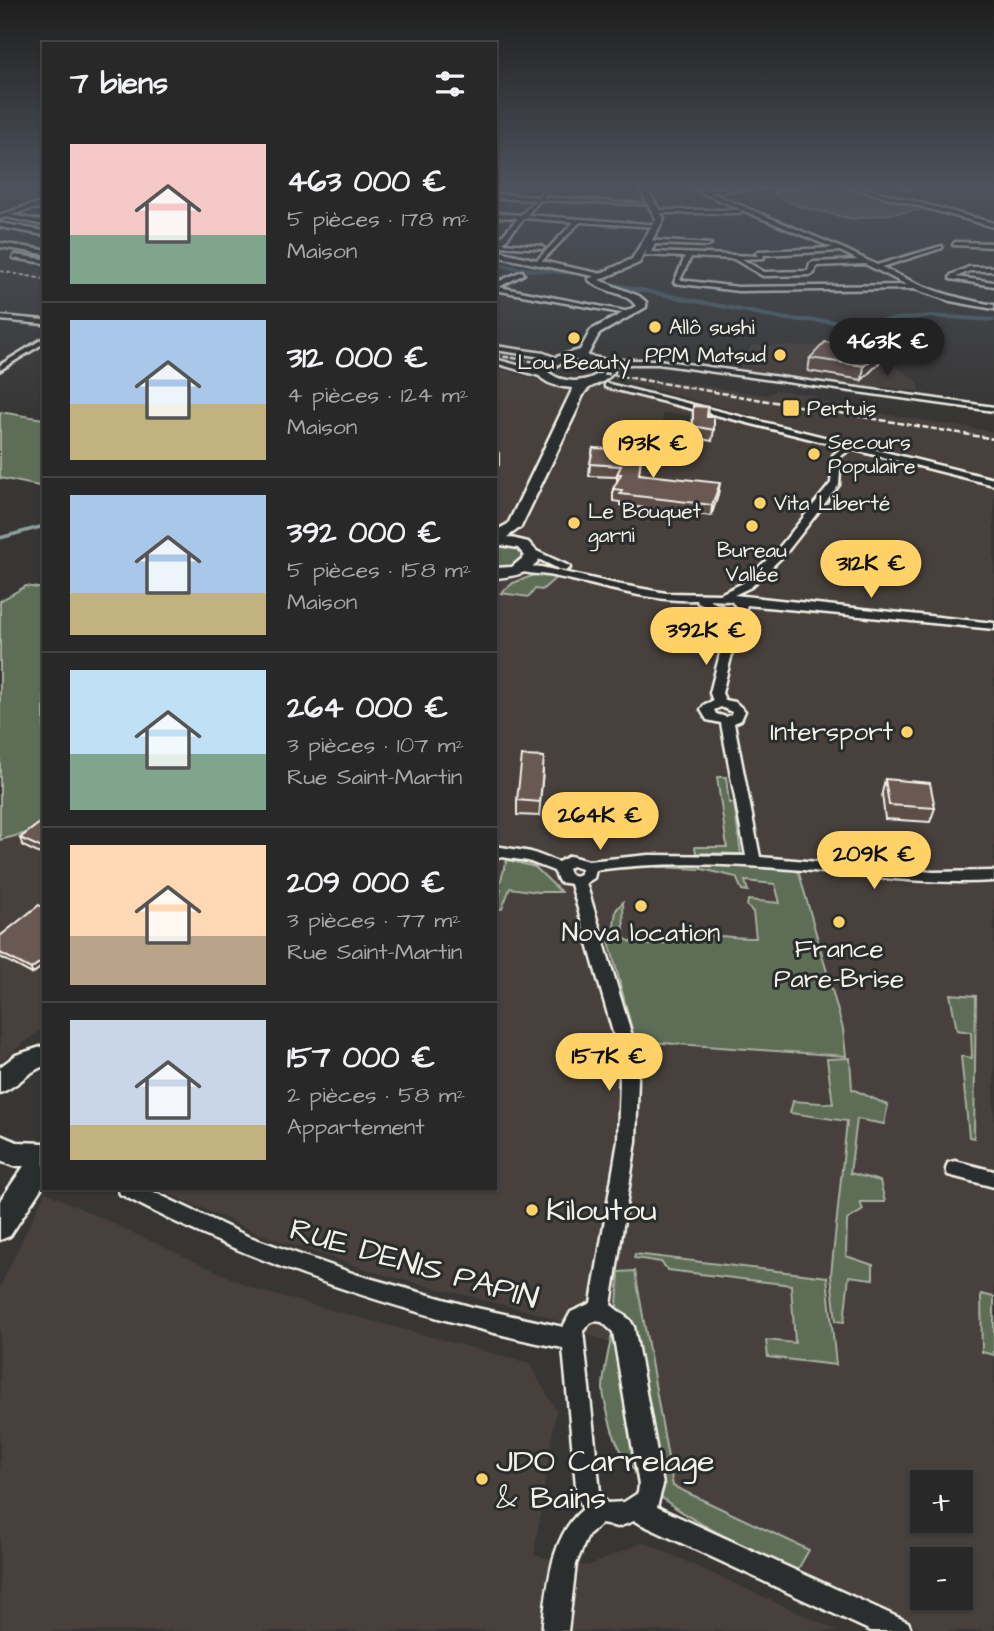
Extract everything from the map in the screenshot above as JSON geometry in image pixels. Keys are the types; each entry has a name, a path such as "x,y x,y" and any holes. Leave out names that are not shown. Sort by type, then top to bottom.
{"main road":[{"path":"596,376 562,383 542,372 556,360 580,355 595,332 641,307 640,300 595,283 593,278 634,262"},
{"path":"580,355 596,376"},
{"path":"497,537 514,527 572,408 596,376"},
{"path":"505,574 532,561 514,527"},
{"path":"497,539 527,548"},
{"path":"0,1082 25,1062 42,1057"},
{"path":"0,1147 13,1154 42,1154"},
{"path":"0,1227 28,1181 42,1167"}],"street":[{"path":"541,262 598,275"},
{"path":"543,262 556,266"},
{"path":"686,262 676,282 738,289 915,287"},
{"path":"738,262 763,274 811,273 813,264 864,262"},
{"path":"867,262 948,303 994,309"},
{"path":"879,268 896,262"},
{"path":"879,268 929,284"},
{"path":"994,269 969,268 953,276 953,279 961,282 994,284"},
{"path":"497,286 522,273"},
{"path":"497,287 632,313"},
{"path":"0,318 42,322"},
{"path":"0,328 19,320"},
{"path":"0,369 42,341"},
{"path":"497,348 544,355 556,360"},
{"path":"497,362 542,372"},
{"path":"596,376 623,362 658,362 994,409"},
{"path":"596,376 848,447 994,482"},
{"path":"718,602 747,585 782,551 836,483 837,455 848,447"},
{"path":"527,548 616,587"},
{"path":"505,574 559,572 616,587 718,602 994,626"},
{"path":"747,585 733,626 716,693 720,703 709,707 708,714 727,721 754,862"},
{"path":"747,585 751,597 764,605"},
{"path":"718,602 733,626"},
{"path":"977,625 994,632"},
{"path":"497,851 531,857 560,868 564,878 631,860 754,862 922,878 994,876"},
{"path":"583,873 580,895 603,962 623,1036 629,1079 627,1141 600,1311"},
{"path":"955,1169 994,1179"},
{"name":"RUE DENIS PAPIN","path":"131,1190 178,1215 298,1266 510,1328 573,1339"},
{"path":"600,1311 609,1314 623,1327 651,1485 648,1500 636,1510 615,1516 599,1511 589,1496 573,1339 575,1322 588,1312 600,1311"},
{"path":"636,1510 899,1631"},
{"path":"555,1631 564,1564 580,1527 599,1511"}],"shaded area":[{"path":"752,345 870,348 918,382 920,392 888,387 864,388 738,369"},
{"path":"497,369 560,386 599,387 994,487 994,1631 927,1631 795,1568 655,1492 621,1452 611,1430 605,1398 609,1343 540,1314 384,1275 259,1234 161,1190 497,1190","holes":["663,413 692,415 690,456 660,453"]},
{"path":"629,376 767,395 777,390 817,396 815,400 848,408 994,432 994,476 760,418 625,381"},
{"path":"42,824 42,1029 0,1062 0,840"},
{"path":"45,1192 257,1290 529,1363 556,1410 534,1555 588,1566 644,1542 838,1631 0,1631 0,1287"}],"green space":[{"path":"0,412 42,419 42,487 0,478"},
{"path":"497,542 519,547 526,556 512,568 497,570"},
{"path":"540,573 558,576 542,590 535,589 529,597 501,593 513,583"},
{"path":"26,586 42,589 42,825 34,831 0,840 0,601"},
{"path":"717,777 726,777 729,803 734,803 741,854 696,853 695,847 727,847"},
{"path":"507,860 535,867 561,892 510,888 502,909 497,908 501,890 498,889"},
{"path":"655,864 794,869 799,873 843,1029 846,1056 635,1041 608,937 613,934 616,910 623,902 624,938 643,945 700,936 756,938 753,912 747,906 748,900 780,903 775,884 745,881 748,891 742,890 736,877 702,869 657,867"},
{"path":"950,994 976,996 974,1138 969,1137 961,1056 972,1058 971,1032 957,1030"},
{"path":"850,1058 852,1089 888,1105 884,1124 857,1119 850,1173 880,1181 885,1202 860,1202 863,1210 847,1220 846,1256 873,1265 873,1279 849,1276 844,1322 836,1321 831,1275 847,1121 790,1113 793,1101 833,1104 827,1059"},
{"path":"635,1254 827,1277 836,1365 768,1357 766,1340 795,1343 791,1285 668,1270 661,1262 634,1258"},
{"path":"635,1271 673,1486 809,1550 797,1571 712,1529 658,1495 637,1474 620,1448 605,1404 604,1379 616,1314 619,1272"},
{"path":"981,1294 994,1297 994,1355 982,1352"}],"building":[{"path":"825,342 881,350 864,366 810,358"},
{"path":"693,406 708,407 707,417 714,417 714,430 693,426"},
{"path":"593,448 642,451 639,474 720,483 712,505 620,494 622,490 613,489 621,474 617,474 621,466 590,464"},
{"path":"522,756 544,757 540,802 517,800"},
{"path":"885,779 930,783 935,808 889,805"},
{"path":"42,822 42,848 20,838"},
{"path":"39,905 42,907 42,961 31,969 0,953 0,936"}],"waterway":[{"path":"497,264 586,274"},
{"path":"600,277 609,284 786,319 857,323 930,316 994,320"},
{"path":"0,363 42,338"},
{"path":"0,372 40,345"},
{"path":"0,538 42,527"}],"railway":[{"path":"0,271 42,279"},
{"path":"497,355 994,439"}],"place":[{"name":"Allô sushi","path":"655,327"},
{"name":"Lou Beauty","path":"574,338"},
{"name":"PPM Matsud","path":"780,355"},
{"name":"Pertuis","path":"791,408"},
{"name":"Secours Populaire","path":"814,454"},
{"name":"Vita Liberté","path":"760,503"},
{"name":"Le Bouquet garni","path":"574,523"},
{"name":"Bureau Vallée","path":"752,526"},
{"name":"Intersport","path":"907,732"},
{"name":"Nova location","path":"641,906"},
{"name":"France Pare-Brise","path":"839,922"},
{"name":"Kiloutou","path":"532,1210"},
{"name":"JDO Carrelage & Bains","path":"482,1479"}]}
